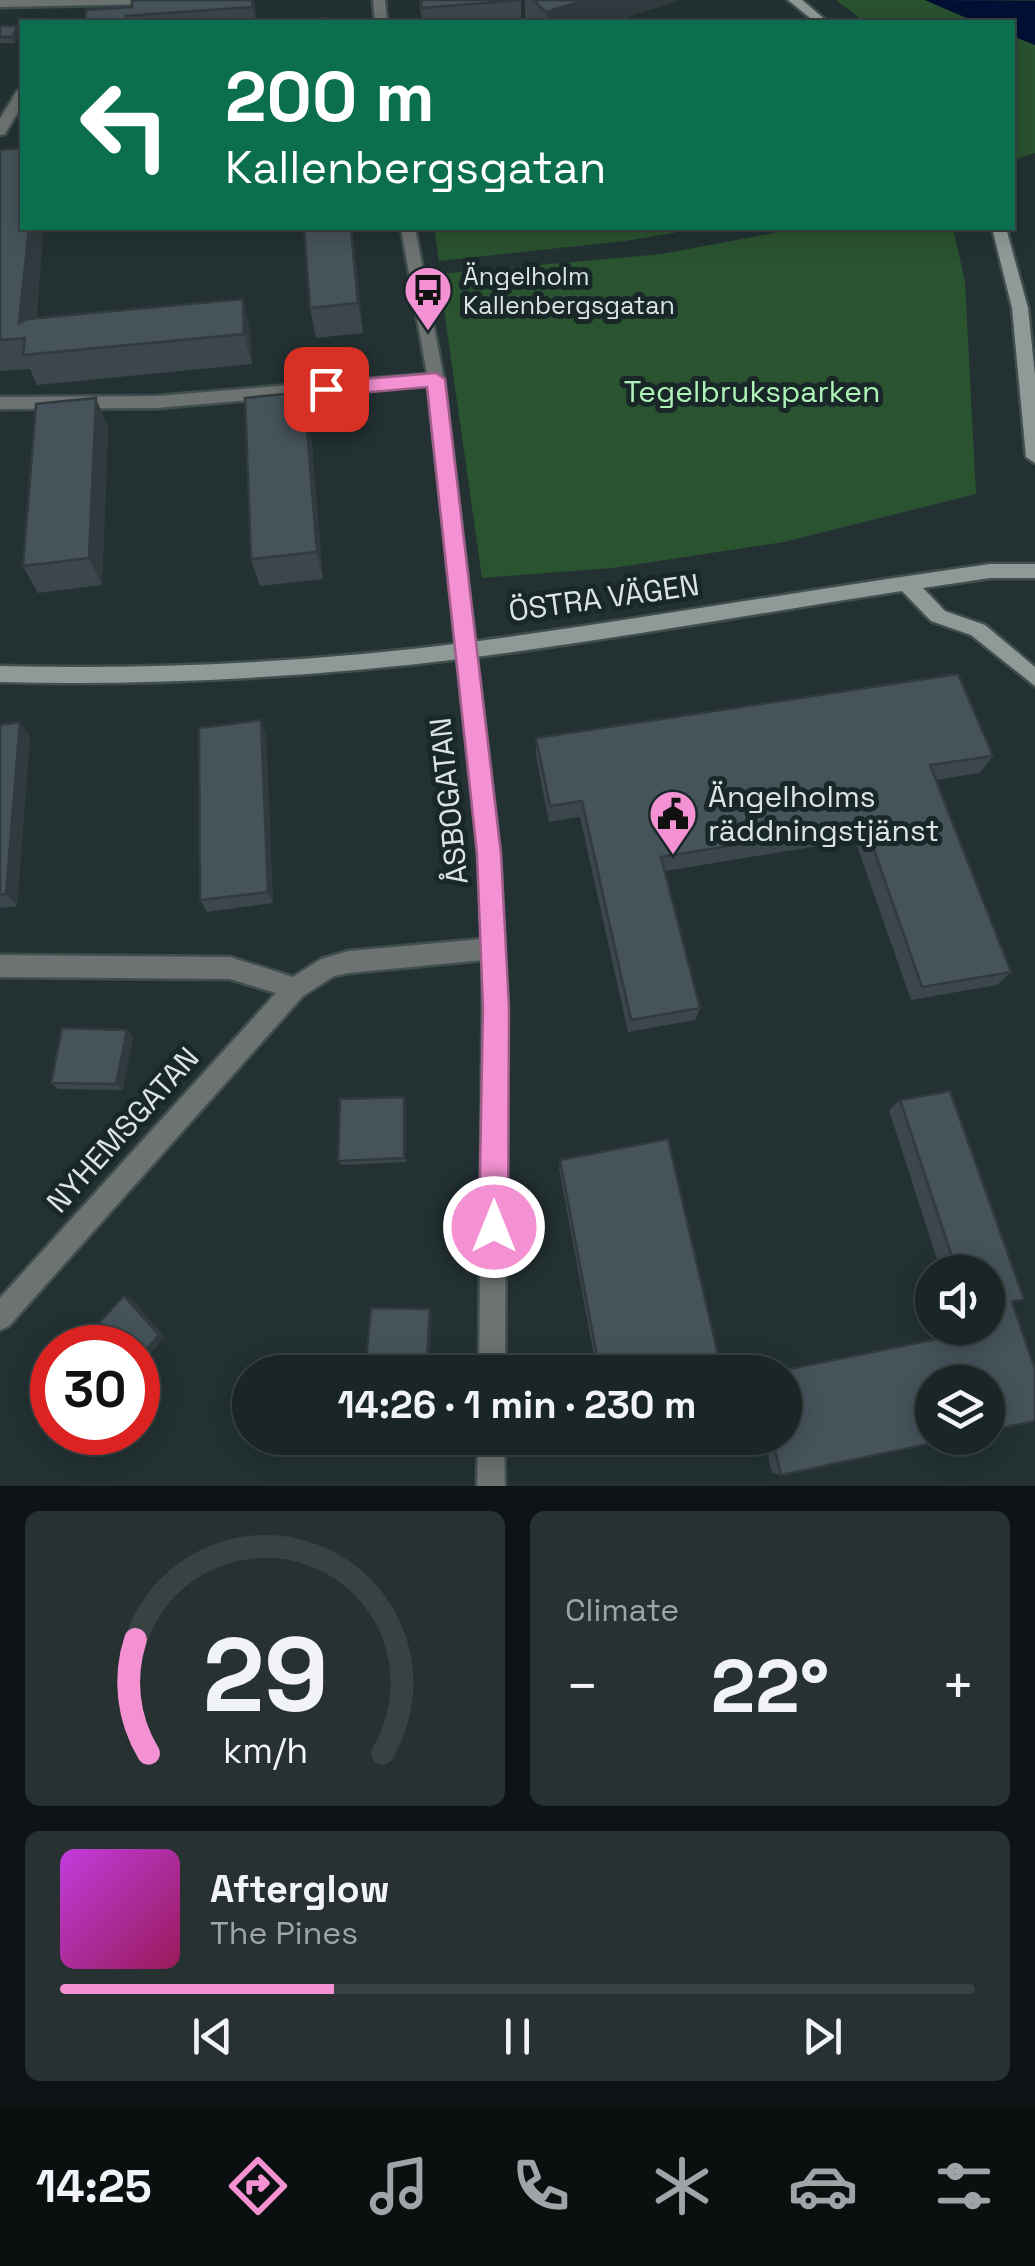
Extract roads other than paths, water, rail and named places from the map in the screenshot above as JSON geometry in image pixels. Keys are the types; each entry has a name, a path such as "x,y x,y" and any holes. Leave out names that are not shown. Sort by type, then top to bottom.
{"main road":[{"path":"794,0 819,20"},
{"path":"1000,230 1020,308 1035,456"},
{"name":"ÖSTRA VÄGEN","path":"0,674 111,677 260,669 468,650 906,583 1035,570"},
{"path":"906,583 938,616 978,630 1035,678"}],"street":[{"path":"0,4 150,0"},
{"path":"0,131 20,97"},
{"name":"ÅSBOGATAN","path":"408,230 436,379 489,854 494,948 492,1355"},
{"path":"0,404 157,402 436,379"},
{"name":"NYHEMSGATAN","path":"0,1317 295,988 329,967 349,962 494,948"},
{"path":"0,966 230,968 295,988"},
{"path":"491,1455 491,1486"}],"water":[{"path":"925,0 1035,1 1035,45 1015,37 1015,20 971,20"}],"place":[{"name":"Ängelholm Kallenbergsgatan","path":"428,332"},
{"name":"Ängelholms räddningstjänst","path":"673,856"}],"park label":[{"name":"Tegelbruksparken","path":"752,392"}]}
